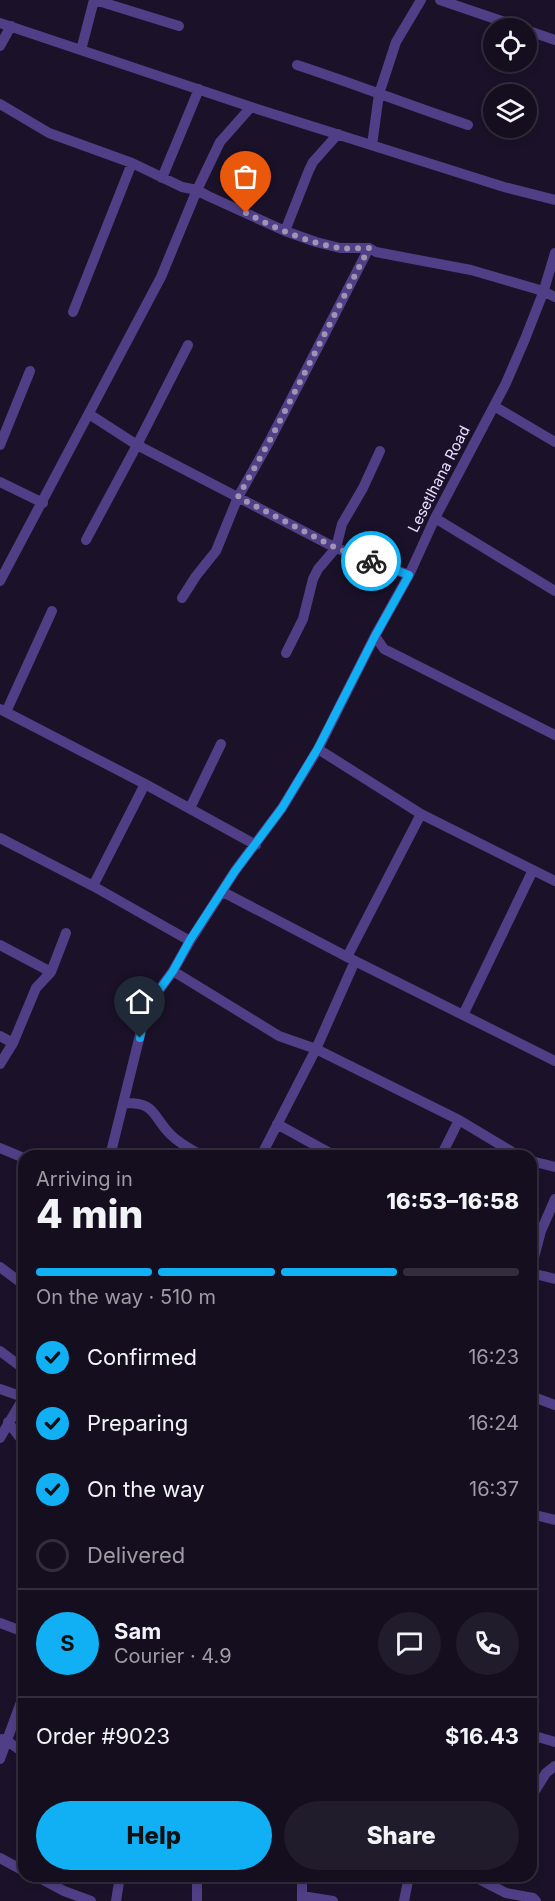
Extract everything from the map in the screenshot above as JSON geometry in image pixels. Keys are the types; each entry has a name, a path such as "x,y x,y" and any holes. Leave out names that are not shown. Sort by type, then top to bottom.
{"street":[{"path":"81,50 94,0 179,26"},
{"path":"372,145 379,94 396,42 421,0"},
{"path":"440,0 493,18"},
{"path":"0,46 6,25 250,107 504,187 555,200"},
{"path":"537,34 555,40"},
{"path":"297,65 468,125"},
{"path":"162,178 199,89"},
{"path":"0,104 49,133 132,163 182,187 197,190 285,231 316,242 340,248 369,248 376,252 471,270 543,291 555,297"},
{"path":"0,581 161,277 197,190 220,142 250,107"},
{"path":"285,231 313,162 338,134"},
{"path":"74,312 132,163"},
{"path":"182,598 216,551 238,497 269,442 369,248"},
{"name":"Lesetlhana Road","path":"111,1150 143,1023 157,993 235,871 282,808 318,748 494,406 525,339 555,253"},
{"path":"86,540 188,345"},
{"path":"0,445 30,371"},
{"path":"494,406 555,442"},
{"path":"89,414 137,445 336,548 409,575"},
{"path":"286,653 303,619 313,579 318,569 336,548 342,524 363,488 380,451"},
{"path":"0,482 43,503"},
{"path":"435,518 555,591"},
{"path":"52,611 3,711 190,808 256,845"},
{"path":"375,636 384,649 555,735"},
{"path":"190,808 221,744"},
{"path":"318,748 421,813 555,881"},
{"path":"93,886 144,784"},
{"path":"264,1150 316,1049 351,959 421,813"},
{"path":"0,838 190,940"},
{"path":"463,1015 533,870"},
{"path":"223,892 555,1061"},
{"path":"0,1064 13,1043 36,988 51,972 66,933"},
{"path":"0,945 51,972"},
{"path":"173,971 279,1036 316,1049 459,1120 509,1150"},
{"path":"0,1036 13,1043"},
{"path":"123,1103 141,1103 150,1109 172,1137 193,1150"},
{"path":"444,1150 459,1120"},
{"path":"278,1124 324,1150"},
{"path":"0,1148 18,1156"},
{"path":"537,1162 555,1167"},
{"path":"537,1247 555,1198"},
{"path":"0,1267 18,1280"},
{"path":"537,1273 555,1279"},
{"path":"0,1351 18,1364"},
{"path":"0,1389 18,1395"},
{"path":"537,1398 555,1405"},
{"path":"0,1438 18,1406"},
{"path":"8,1422 18,1435"},
{"path":"537,1516 555,1520"},
{"path":"0,1623 18,1630"},
{"path":"0,1759 3,1739 18,1707"},
{"path":"537,1737 555,1742"},
{"path":"3,1739 18,1749"},
{"path":"537,1787 546,1773 555,1766"},
{"path":"0,1858 18,1868"},
{"path":"47,1882 91,1901"},
{"path":"116,1901 119,1882"},
{"path":"197,1882 197,1901"},
{"path":"302,1882 302,1898 333,1901"},
{"path":"404,1901 408,1882"},
{"path":"491,1882 506,1893 533,1900"}],"way so far":[{"path":"246,213 316,242 340,248 369,248 269,442 238,497 336,548 371,561"}],"route":[{"path":"140,1038 143,1023 157,993 235,871 282,808 318,748 409,575 371,561"}]}
